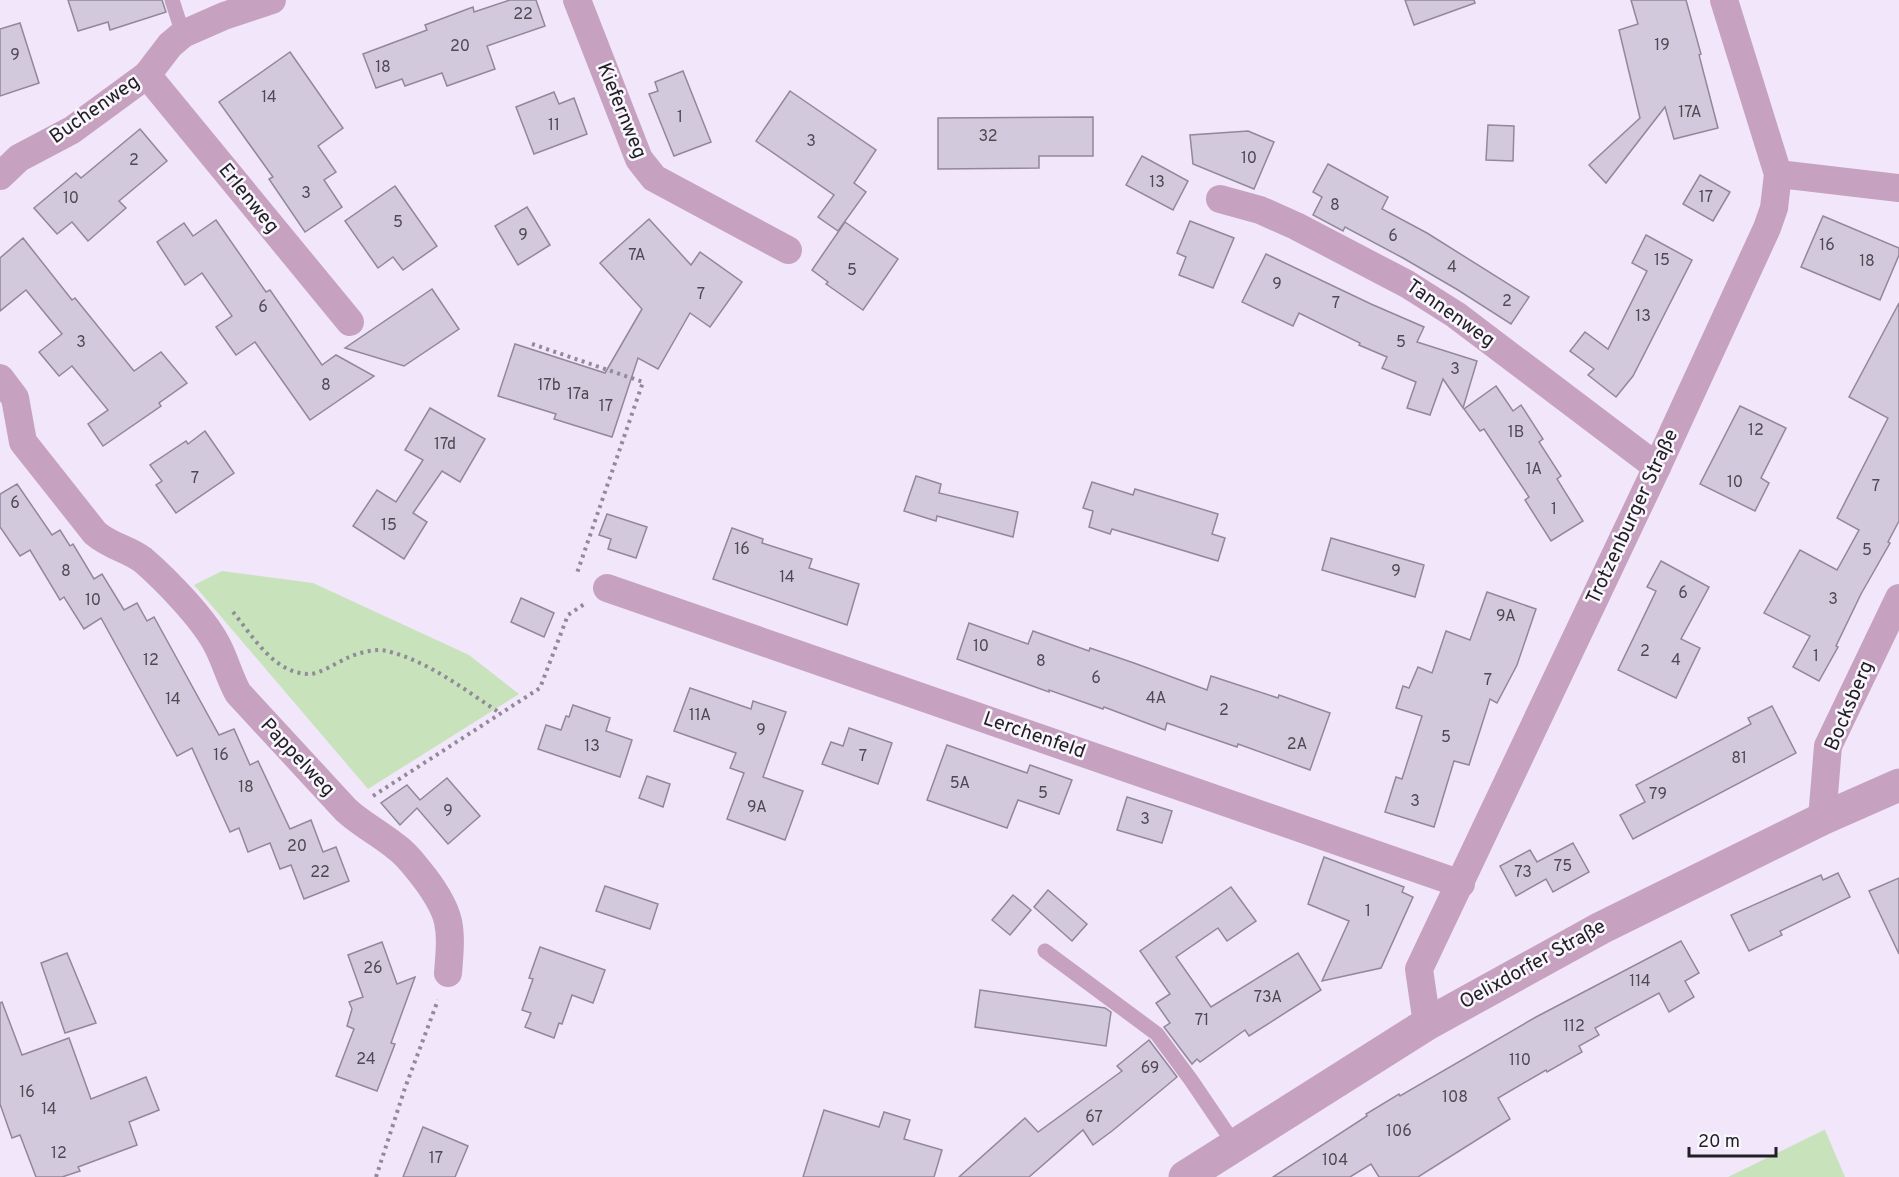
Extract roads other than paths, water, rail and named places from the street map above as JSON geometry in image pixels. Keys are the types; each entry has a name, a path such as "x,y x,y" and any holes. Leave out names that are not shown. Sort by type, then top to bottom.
{"street":[{"name":"Buchenweg","path":"0,176 19,158 72,130 147,75 170,45 183,34 224,16 272,0"},
{"name":"Kiefernweg","path":"577,0 644,167 654,178 789,250"},
{"name":"Trotzenburger Straße","path":"1426,1024 1419,969 1657,467 1767,228 1774,208 1778,174 1724,0"},
{"name":"Erlenweg","path":"147,75 350,322"},
{"path":"1778,174 1899,188"},
{"name":"Tannenweg","path":"1220,199 1260,210 1296,226 1407,284 1456,315 1657,467"},
{"name":"Pappelweg","path":"0,378 15,398 23,442 66,497 101,538 107,543 132,552 184,602 214,639 238,693 346,810 361,824 408,856 439,897 447,913 451,937 448,973"},
{"name":"Lerchenfeld","path":"607,588 1461,884"},
{"name":"Bocksberg","path":"1822,819 1828,746 1899,598"},
{"name":"Oelixdorfer Straße","path":"1185,1177 1426,1024 1601,928 1822,819 1899,785"}],"lane":[{"path":"172,0 183,34"},
{"path":"1045,951 1157,1034 1234,1145"}]}
